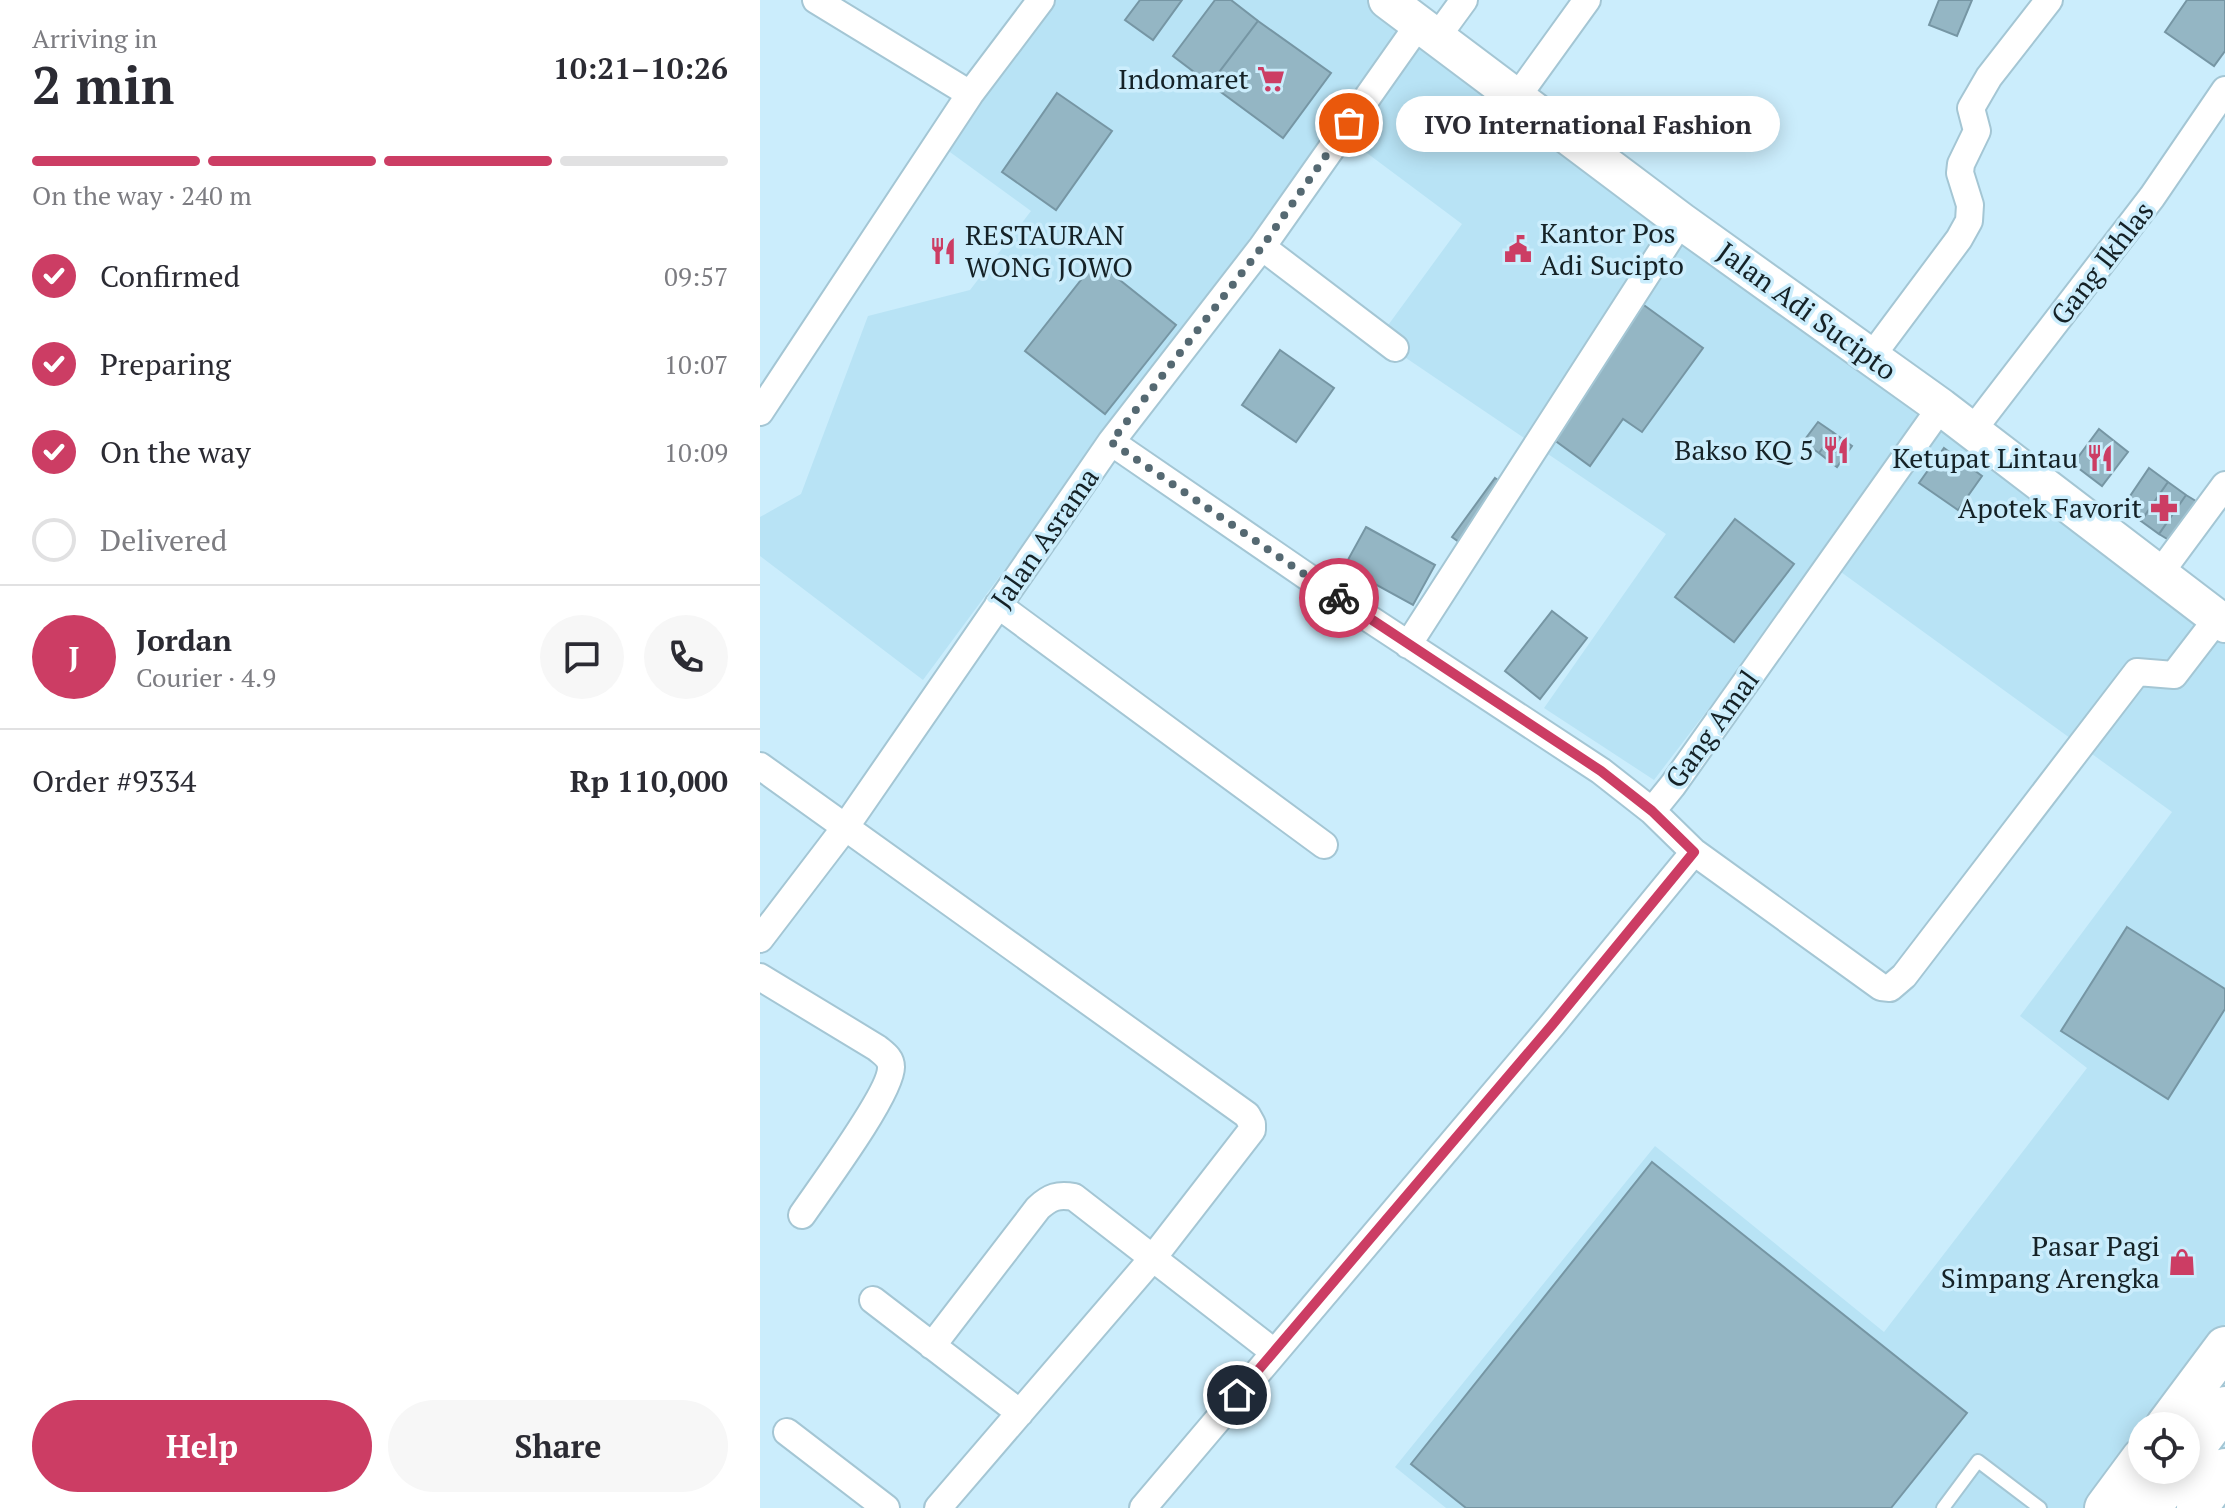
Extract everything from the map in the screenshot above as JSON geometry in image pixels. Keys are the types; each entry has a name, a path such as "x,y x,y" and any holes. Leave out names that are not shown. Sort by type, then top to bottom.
{"main road":[{"name":"Jalan Adi Sucipto","path":"1387,0 1681,221 1941,407 2221,622"},
{"path":"2176,1412 2225,1347"},
{"path":"2200,1441 2225,1407"},
{"path":"2197,1508 2225,1469"},
{"path":"2105,1508 2128,1477"},
{"path":"2150,1508 2168,1484"}],"street":[{"path":"816,0 970,94"},
{"path":"760,412 970,94 1041,0"},
{"name":"Jalan Asrama","path":"760,939 844,829 1111,442 1428,31 1464,0"},
{"path":"1517,97 1587,0"},
{"path":"1871,357 1959,239 1969,221 1970,205 1960,173 1961,164 1977,131 1971,108 1989,77 2049,0"},
{"name":"Gang Ikhlas","path":"1972,431 2152,197 2225,90"},
{"path":"1408,645 1681,221"},
{"path":"1262,247 1395,348"},
{"name":"Gang Amal","path":"1941,407 1652,811 1694,852 1881,987 1890,988 1904,976 2137,672 2174,675 2221,622"},
{"path":"1111,442 1408,645 1601,771 1652,811"},
{"path":"2160,573 2225,485"},
{"path":"998,605 1324,845"},
{"path":"760,766 1247,1115 1252,1124 1252,1130 1152,1259 938,1508"},
{"path":"1147,1507 1694,852"},
{"path":"760,977 877,1048 891,1065 890,1076 879,1099 802,1215"},
{"path":"932,1346 1038,1208 1049,1198 1060,1195 1074,1197 1274,1352"},
{"path":"873,1300 1020,1413"},
{"path":"787,1432 886,1508"}],"lane":[{"path":"1943,1508 1978,1461 2040,1508"}],"shaded area":[{"path":"1052,0 1367,0 2225,633 2225,1324 2159,1412 2128,1412 2128,1454 2087,1508 1446,1508 1395,1467 1655,1146 1884,1332 2087,1068 2020,1016 2172,812 1823,559 1654,780 1544,708 1666,534 1378,339 1462,224 1332,127 923,680 760,556 760,517 801,494 868,316 970,290 1031,211 943,147"}],"building":[{"path":"1140,0 1182,0 1153,40 1125,20"},
{"path":"1215,0 1231,0 1258,21 1210,84 1173,56"},
{"path":"1939,0 1972,0 1957,36 1929,25"},
{"path":"2187,0 2225,0 2225,51 2214,66 2165,32"},
{"name":"Indomaret","path":"1258,21 1331,73 1283,138 1210,84"},
{"path":"1057,93 1112,131 1056,210 1002,172"},
{"path":"1096,261 1176,325 1105,414 1025,351"},
{"path":"1641,303 1703,348 1642,432 1623,419 1590,466 1546,434"},
{"path":"1280,350 1334,388 1296,442 1242,405"},
{"path":"1818,422 1834,433 1819,453 1803,442"},
{"name":"Ketupat Lintau","path":"2099,429 2128,452 2102,486 2073,464"},
{"name":"Bakso KQ 5","path":"1834,433 1852,446 1837,467 1819,453"},
{"path":"1944,448 1982,476 1958,510 1919,483"},
{"path":"2149,468 2168,482 2141,521 2122,508"},
{"path":"1495,478 1502,483 1459,542 1452,537"},
{"name":"Apotek Favorit","path":"2168,482 2186,495 2159,534 2141,521"},
{"path":"2186,495 2204,506 2177,545 2159,534"},
{"path":"1735,519 1794,564 1734,642 1675,597"},
{"path":"1366,527 1435,565 1413,605 1344,567"},
{"path":"1552,611 1587,638 1540,699 1505,671"},
{"path":"2127,927 2225,989 2225,1009 2168,1099 2061,1031"},
{"path":"1652,1162 1967,1413 1891,1508 1466,1508 1411,1464"}],"way so far":[{"path":"1339,598 1111,442 1262,247 1349,123"}],"place":[{"name":"Indomaret","path":"1271,79"},
{"name":"IVO International Fashion","path":"1349,123"},
{"name":"Kantor Pos Adi Sucipto","path":"1518,249"},
{"name":"RESTAURAN WONG JOWO","path":"943,251"},
{"name":"Bakso KQ 5","path":"1836,450"},
{"name":"Ketupat Lintau","path":"2100,458"},
{"name":"Apotek Favorit","path":"2164,508"},
{"name":"Pasar Pagi Simpang Arengka","path":"2182,1262"}],"route":[{"path":"1237,1395 1552,1025 1694,852 1652,811 1601,771 1339,598"}]}
